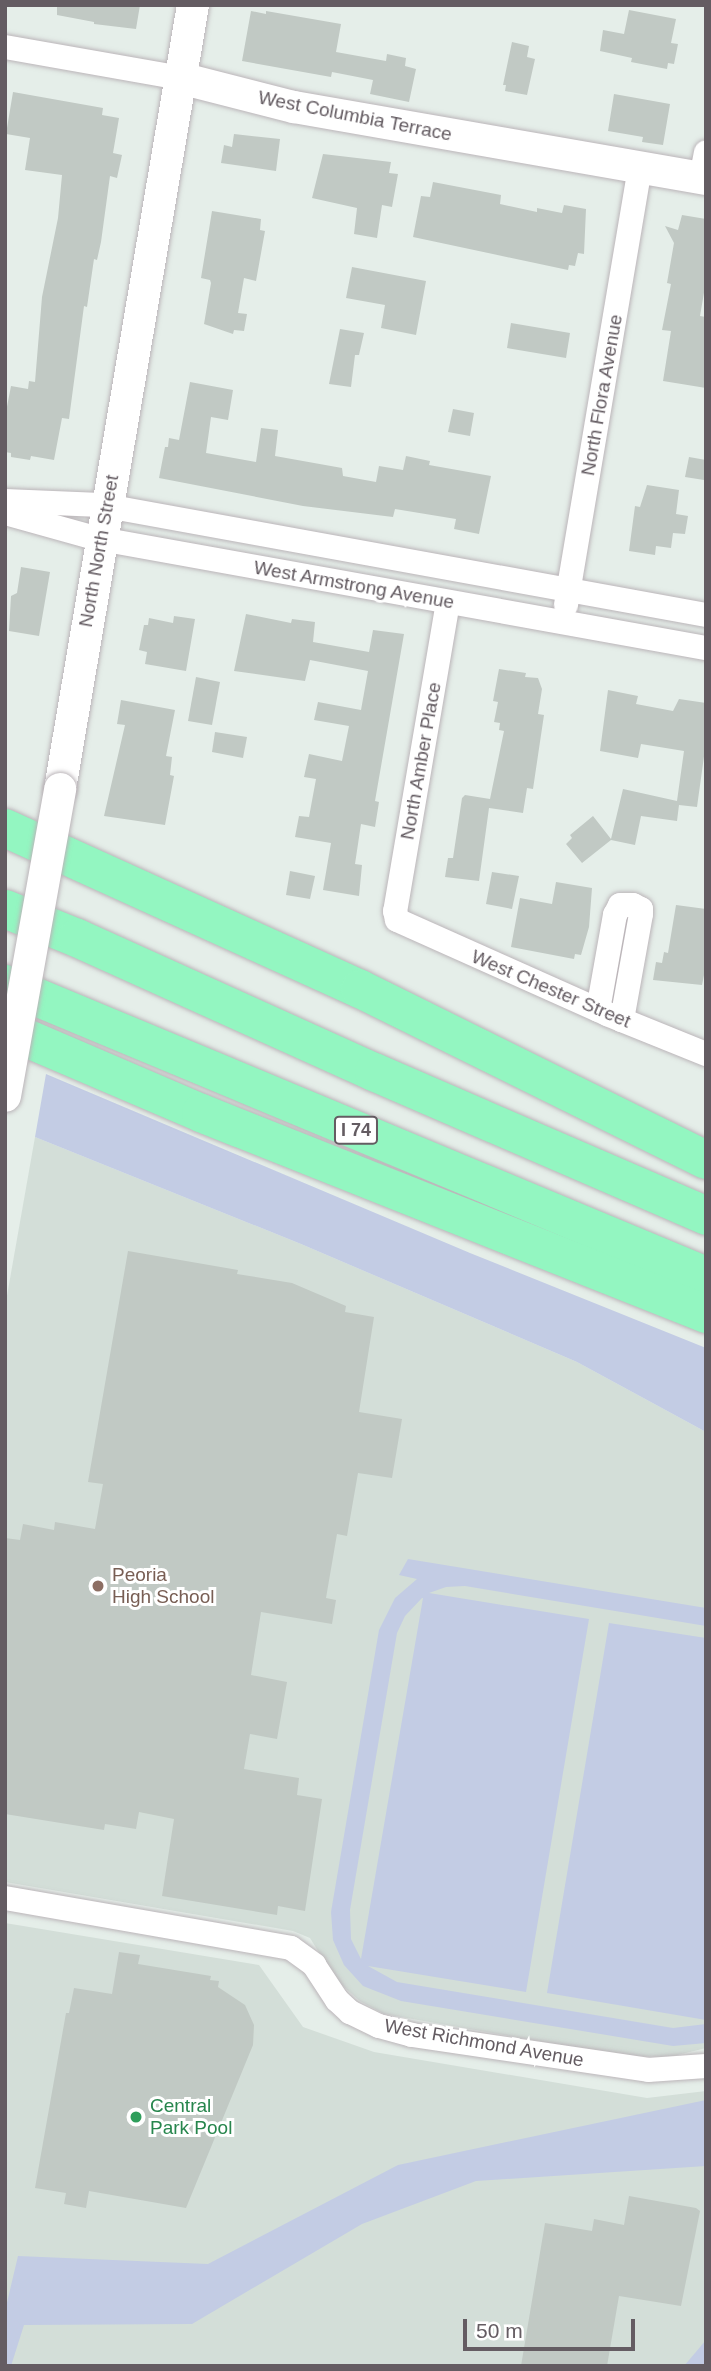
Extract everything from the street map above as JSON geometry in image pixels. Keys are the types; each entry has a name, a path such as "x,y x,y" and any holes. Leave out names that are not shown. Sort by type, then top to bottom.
{"highway":[{"path":"5,828 360,989 706,1160"},
{"path":"5,898 77,938"},
{"path":"5,909 77,938 411,1089 706,1216"},
{"name":"I 74","path":"5,984 706,1276"},
{"path":"5,1029 201,1113 706,1314"}],"street":[{"name":"North North Street","path":"5,1096 60,789 192,5"},
{"name":"West Columbia Terrace","path":"5,47 180,78 294,107 640,168 704,169"},
{"name":"North Flora Avenue","path":"563,622 640,168"},
{"name":"West Armstrong Avenue","path":"5,501 107,506 706,615"},
{"name":"West Armstrong Avenue","path":"5,513 101,538 706,648"},
{"name":"North Amber Place","path":"397,920 395,911 448,602"},
{"path":"598,1010 615,915 620,905 633,905 641,909 641,914 622,1020"},
{"name":"West Chester Street","path":"397,920 598,1010 706,1054"},
{"name":"West Richmond Avenue","path":"5,1898 291,1948 314,1965 337,2000 350,2012 379,2026 412,2035 648,2070 706,2066"}],"shaded area":[{"path":"46,1074 470,1253 706,1348 706,1432 577,1362 301,1244 35,1137"},
{"path":"35,1137 301,1244 577,1362 706,1432 706,2048 669,2057 624,2056 384,2014 360,2001 336,1980 310,1938 293,1931 5,1882 5,1307"},
{"path":"408,1559 706,1608 706,1626 465,1586 446,1587 429,1593 589,1619 526,1992 368,1966 397,1982 673,2028 706,2024 706,2043 673,2046 401,2001 363,1986 344,1965 333,1940 331,1912 379,1630 395,1598 417,1579 399,1575","holes":["423,1598 361,1959 351,1939 350,1910 397,1633 405,1616"]},
{"path":"609,1623 706,1638 706,2020 547,1993"},
{"path":"5,1923 259,1965 303,2027 374,2052 647,2098 706,2091 706,2366 5,2366"},
{"path":"706,2100 706,2166 476,2181 362,2224 192,2324 24,2325 11,2366 5,2366 5,2311 18,2256 208,2264 398,2165"},
{"path":"706,2340 706,2366 684,2366"}],"building":[{"path":"57,5 140,5 136,29 94,24 57,15"},
{"path":"629,10 676,19 671,43 678,44 674,64 668,63 667,69 631,62 632,58 600,51 603,30 624,34"},
{"path":"251,11 266,14 266,11 341,24 336,52 386,61 387,54 406,58 405,66 416,69 409,102 370,94 373,80 332,72 331,77 242,61"},
{"path":"512,42 529,46 527,57 535,59 527,95 505,91 506,85 503,85"},
{"path":"13,92 103,108 102,115 119,118 113,153 122,155 117,178 110,176 101,242 97,260 94,259 87,307 84,306 69,419 62,418 54,460 31,456 30,460 11,457 11,453 5,452 5,417 11,386 28,389 29,381 35,382 42,297 58,218 62,175 25,170 30,138 6,134"},
{"path":"614,94 670,104 663,145 642,142 643,137 608,131"},
{"path":"234,134 280,139 276,171 221,163 224,145 232,147"},
{"path":"323,154 391,162 389,173 398,174 392,207 382,205 377,238 354,234 357,208 312,198"},
{"path":"433,182 501,195 500,204 537,212 537,208 562,213 564,205 586,209 584,254 578,253 575,266 569,265 568,270 413,237 421,196 430,197"},
{"path":"212,211 261,219 260,230 265,231 256,281 244,278 238,313 247,314 244,331 234,330 233,334 204,324 211,283 210,280 201,278"},
{"path":"682,215 706,219 706,281 700,316 706,317 706,388 663,381 671,331 662,330 671,284 667,283 674,243 665,226 678,230"},
{"path":"352,267 426,281 416,335 381,328 385,305 346,298"},
{"path":"511,323 570,333 566,358 507,348"},
{"path":"340,329 364,333 359,355 355,355 351,387 329,384"},
{"path":"190,382 233,390 228,420 211,417 206,453 256,462 261,428 278,430 275,456 342,468 343,476 376,482 379,466 403,470 406,456 430,461 429,465 491,476 479,534 454,529 456,519 395,509 393,517 303,506 159,478 169,438 179,440"},
{"path":"453,409 474,413 470,436 448,432"},
{"path":"689,457 706,460 704,480 685,477"},
{"path":"647,485 679,490 676,514 688,516 685,534 673,533 671,548 656,546 655,555 629,551 635,506 640,507"},
{"path":"21,567 50,572 39,636 9,631 11,596 17,593"},
{"path":"246,614 291,623 292,619 315,622 313,642 369,652 373,630 404,634 375,801 379,802 375,827 361,824 355,864 362,865 359,896 323,890 331,843 295,837 299,816 309,817 316,779 304,777 309,754 342,761 349,726 314,720 318,702 361,710 368,671 310,660 305,681 234,671"},
{"path":"174,616 195,619 186,671 145,664 147,652 139,650 144,625 148,625 149,618 173,623"},
{"path":"499,669 526,673 525,677 538,678 542,689 538,714 544,715 533,789 527,788 523,813 489,808 479,881 445,877 448,858 453,858 462,798 465,795 490,799 504,731 499,730 500,723 494,722 498,702 493,701"},
{"path":"196,677 220,682 212,725 188,721"},
{"path":"608,690 638,696 636,704 673,711 679,699 706,703 706,742 697,807 679,805 677,821 641,816 635,845 611,840 582,863 566,844 572,838 570,835 593,816 611,839 623,789 677,801 684,751 641,744 638,758 600,751"},
{"path":"121,700 175,710 166,756 172,757 170,775 174,776 165,825 104,816 125,725 117,724"},
{"path":"215,732 247,737 243,758 212,752"},
{"path":"290,871 315,876 310,899 286,895"},
{"path":"492,872 519,876 512,909 486,904"},
{"path":"556,882 592,888 589,927 581,955 575,954 574,959 511,947 520,898 552,904"},
{"path":"676,905 706,909 706,965 702,985 653,980 656,962 662,963 664,952 668,953"},
{"name":"Peoria High School","path":"128,1251 238,1270 237,1274 292,1283 346,1306 345,1312 374,1317 359,1412 402,1419 392,1478 358,1473 347,1536 337,1534 326,1598 336,1600 332,1624 261,1612 251,1675 287,1682 277,1739 250,1734 244,1769 299,1778 297,1795 322,1799 305,1911 278,1906 277,1915 162,1896 174,1819 139,1812 136,1829 105,1824 104,1830 5,1814 5,1538 20,1540 23,1524 54,1530 55,1522 95,1529 103,1484 88,1482"},
{"name":"Central Park Pool","path":"119,1952 140,1955 138,1964 211,1976 210,1980 219,1981 218,1987 245,2005 254,2025 253,2045 186,2208 89,2191 86,2208 64,2204 66,2193 35,2188 66,2013 69,2013 74,1988 112,1994"},
{"path":"629,2196 696,2208 700,2211 681,2306 619,2296 607,2366 521,2366 545,2223 592,2231 594,2219 624,2225"}],"place":[{"name":"Peoria High School","path":"98,1586"},
{"name":"Central Park Pool","path":"136,2117"}]}
